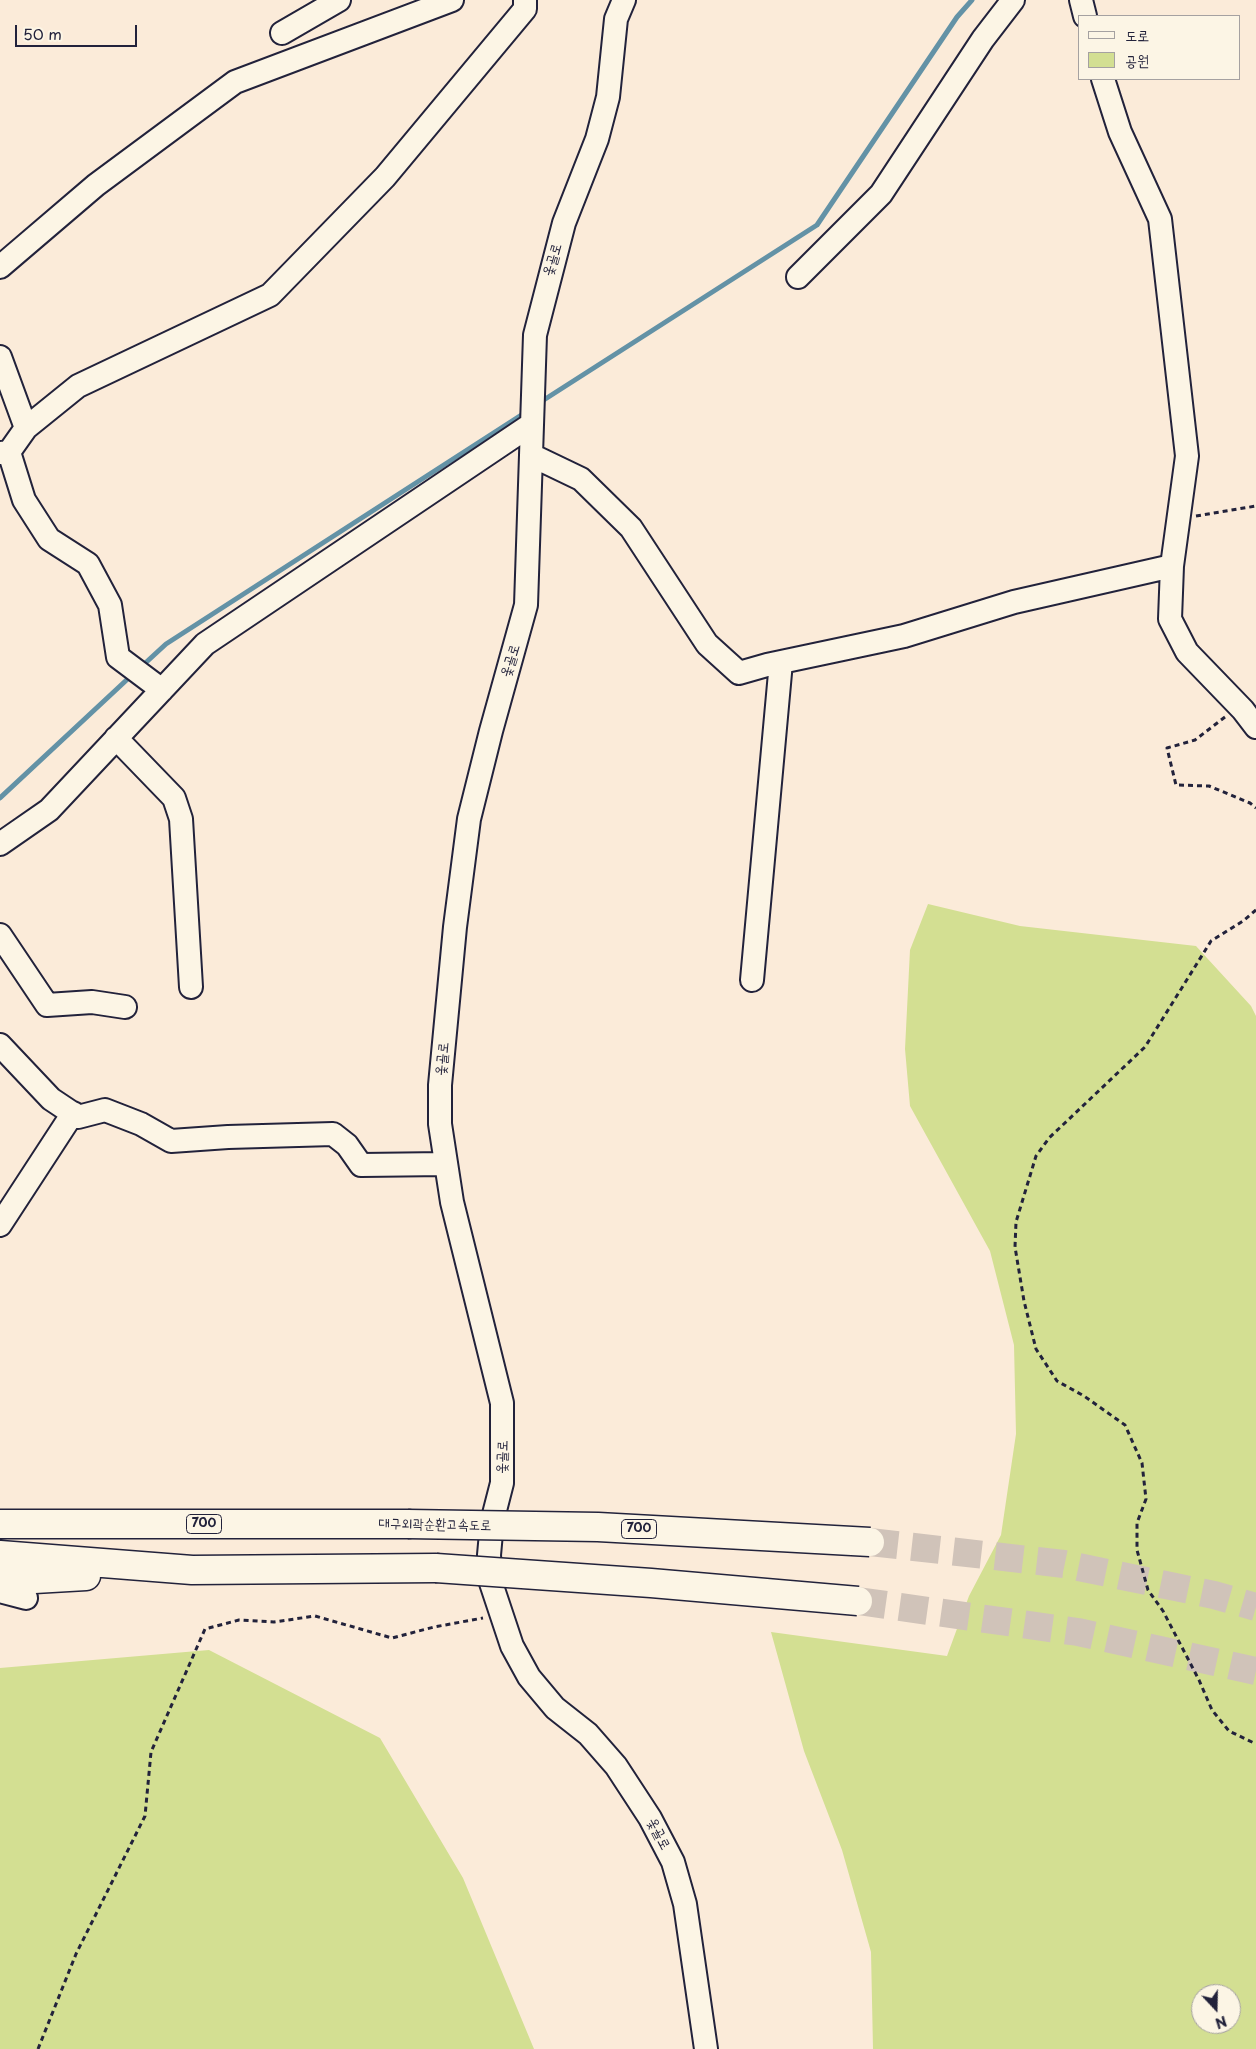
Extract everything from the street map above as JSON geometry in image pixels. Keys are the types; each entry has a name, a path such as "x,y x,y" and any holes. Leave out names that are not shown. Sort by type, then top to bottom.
{"highway":[{"name":"대구외곽순환고속도로","path":"0,1524 408,1524 598,1527 870,1542"},
{"path":"0,1555 192,1570"},
{"path":"0,1581 192,1570 436,1568 651,1583 858,1601"}],"street":[{"path":"282,33 339,0"},
{"path":"0,267 96,185 235,82 452,0"},
{"path":"162,690 118,657 110,605 88,564 49,539 24,500 5,453 26,428 78,386 270,295 385,177 525,9 524,0"},
{"path":"798,277 881,194 983,39 1013,0"},
{"path":"1081,0 1085,15"},
{"name":"옻골로","path":"617,6 608,97 598,139 564,223 547,280 535,335 526,605 488,740 469,819 455,927 440,1085 440,1124 452,1202 502,1403 502,1483 492,1522 489,1555 491,1583 512,1646 529,1677 555,1708 588,1734 616,1766 650,1818 673,1862 685,1904 706,2049"},
{"path":"1103,80 1120,132 1160,219 1187,456 1172,566 1170,619 1186,652 1238,704 1256,727"},
{"path":"0,357 26,428"},
{"path":"0,844 49,810 205,644 532,424"},
{"path":"531,455 581,479 631,528 707,644 740,673 781,662 904,636 1014,602 1172,566"},
{"path":"752,980 781,662"},
{"path":"116,738 174,798 181,819 191,986"},
{"path":"0,935 47,1005 92,1002 125,1007"},
{"path":"0,1045 51,1099 73,1114 78,1116 105,1110 141,1124 171,1141 228,1137 333,1134 347,1145 361,1165 445,1164"},
{"path":"0,1225 73,1114"},
{"path":"0,1591 26,1598"}],"path":[{"path":"1178,518 1256,506"},
{"path":"1238,704 1218,725 1195,740 1167,748 1176,785 1209,786 1250,803 1256,808"},
{"path":"1256,910 1243,921 1210,941 1145,1047 1049,1138 1036,1156 1016,1222 1015,1247 1024,1301 1036,1349 1057,1382 1084,1396 1125,1425 1142,1463 1146,1499 1137,1524 1137,1550 1148,1590 1163,1611 1200,1680 1212,1710 1229,1730 1256,1744"},
{"path":"38,2049 76,1954 144,1816 150,1752 205,1629 238,1620 274,1622 315,1616 392,1638 434,1627 501,1615"}],"green space":[{"path":"928,904 1020,926 1196,946 1251,1006 1256,1016 1256,2049 873,2049 871,1952 842,1850 804,1751 771,1632 947,1656 969,1596 1001,1535 1016,1434 1014,1345 990,1251 910,1106 905,1049 910,950"},
{"path":"209,1650 380,1738 463,1878 534,2049 0,2049 0,1668"}],"waterway":[{"path":"539,403 817,225 957,17 972,0"},
{"path":"141,667 166,644 526,412"},
{"path":"0,798 133,674"}],"tunnel":[{"path":"870,1542 1064,1564 1214,1595 1256,1607"},
{"path":"858,1601 1078,1632 1256,1671"}]}
